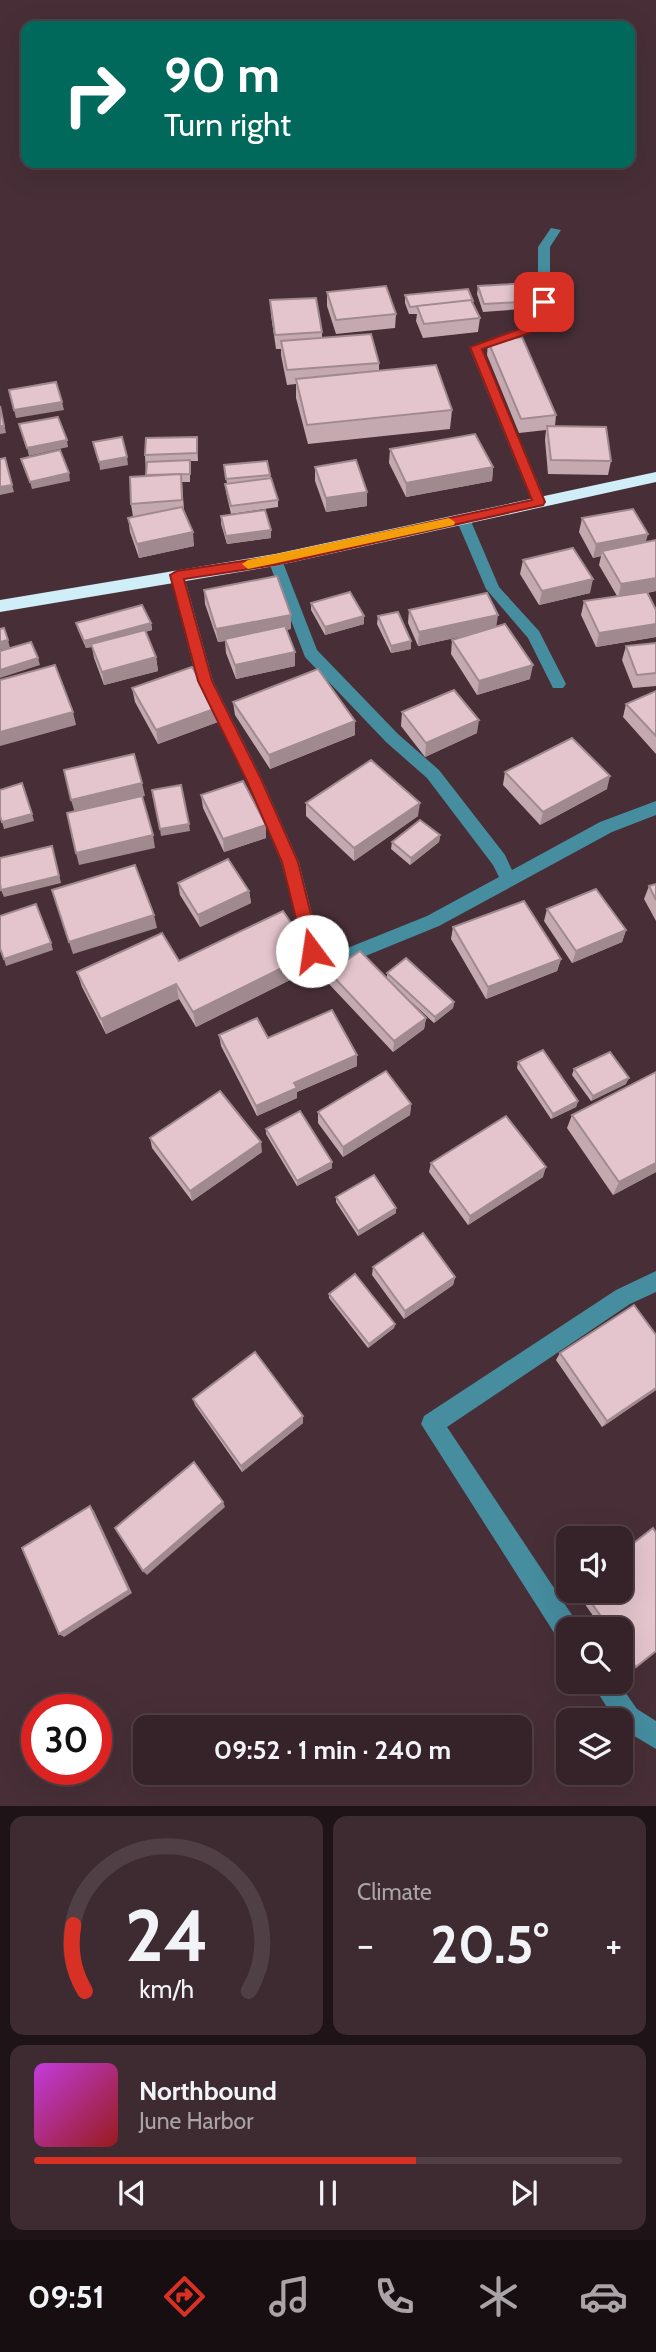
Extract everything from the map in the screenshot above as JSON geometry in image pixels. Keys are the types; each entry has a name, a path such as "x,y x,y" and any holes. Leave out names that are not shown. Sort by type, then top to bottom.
{"highway":[{"path":"0,606 275,560 656,477"}],"street":[{"path":"539,502 475,347 526,330 544,302 544,247 555,230"},
{"path":"463,519 493,589 534,635 558,684"},
{"path":"275,560 310,653 392,738 433,774 499,860 509,880"},
{"path":"177,575 205,681 254,779 290,862 312,951 335,961 433,920 606,827 656,808"},
{"path":"559,1617 432,1424 623,1297 656,1282"},
{"path":"611,1694 628,1718 656,1736"}],"building":[{"path":"530,283 537,301 484,304 478,286"},
{"path":"386,286 396,314 336,320 327,292"},
{"path":"468,289 473,301 410,307 405,295"},
{"path":"316,298 322,332 275,335 270,300"},
{"path":"471,300 480,318 424,324 417,306"},
{"path":"371,334 379,363 287,370 281,341"},
{"path":"522,337 556,415 521,419 488,341"},
{"path":"436,365 452,410 307,425 296,379"},
{"path":"56,382 62,402 14,410 9,390"},
{"path":"0,406 4,426 0,426"},
{"path":"58,417 67,440 27,448 19,424"},
{"path":"547,426 606,427 611,461 551,460"},
{"path":"475,434 493,467 406,483 390,449"},
{"path":"122,437 127,457 99,462 93,442"},
{"path":"197,437 197,453 145,455 146,438"},
{"path":"60,450 69,473 30,482 21,459"},
{"path":"5,458 12,485 0,487 0,459"},
{"path":"190,460 190,474 146,475 147,462"},
{"path":"356,460 367,492 326,498 315,467"},
{"path":"267,461 270,475 226,479 224,465"},
{"path":"181,474 182,500 131,504 130,477"},
{"path":"271,478 278,500 231,506 225,484"},
{"path":"182,507 193,532 137,544 128,518"},
{"path":"633,509 648,534 596,544 582,518"},
{"path":"265,510 271,530 226,536 221,516"},
{"path":"656,540 656,578 621,584 602,551"},
{"path":"573,548 593,579 542,591 523,560"},
{"path":"277,576 291,615 216,629 204,590"},
{"path":"350,592 364,616 325,627 311,603"},
{"path":"647,592 656,610 656,624 599,633 584,601"},
{"path":"487,593 498,615 419,632 409,610"},
{"path":"142,605 151,623 84,641 76,623"},
{"path":"398,612 411,641 391,646 378,616"},
{"path":"505,624 533,665 479,681 452,640"},
{"path":"285,626 295,652 235,665 225,639"},
{"path":"4,628 8,640 0,642 0,629"},
{"path":"145,630 156,657 102,672 91,644"},
{"path":"31,642 38,658 0,670 0,651"},
{"path":"656,643 656,673 637,675 626,646"},
{"path":"55,665 73,712 0,732 0,680"},
{"path":"192,667 217,708 156,730 132,688"},
{"path":"318,669 355,721 269,755 233,702"},
{"path":"454,690 479,720 426,743 402,712"},
{"path":"656,691 656,736 626,704"},
{"path":"572,738 610,776 543,812 505,772"},
{"path":"134,754 142,783 71,800 64,770"},
{"path":"371,760 420,803 354,848 306,803"},
{"path":"243,781 266,825 223,839 201,795"},
{"path":"22,783 32,814 2,822 0,790"},
{"path":"181,785 189,824 160,829 152,790"},
{"path":"142,796 153,835 76,853 67,813"},
{"path":"420,820 440,835 411,858 392,842"},
{"path":"52,846 59,876 1,890 0,858"},
{"path":"228,859 249,891 198,915 178,883"},
{"path":"135,865 154,915 69,942 52,890"},
{"path":"656,884 656,900 649,886"},
{"path":"596,889 626,930 576,951 547,909"},
{"path":"524,901 561,959 488,987 453,927"},
{"path":"36,904 51,943 4,959 0,948 0,916"},
{"path":"283,911 312,953 193,1012 176,984 101,1019 77,972 162,933 179,961"},
{"path":"360,951 426,1018 394,1041 329,972"},
{"path":"406,958 454,1002 435,1017 387,973"},
{"path":"332,1010 357,1055 294,1083 297,1088 256,1106 219,1035 257,1018 268,1038"},
{"path":"543,1050 578,1101 553,1114 518,1062"},
{"path":"610,1052 629,1078 593,1096 574,1069"},
{"path":"386,1071 411,1104 343,1147 318,1112"},
{"path":"656,1072 656,1163 619,1182 572,1115"},
{"path":"220,1091 261,1142 190,1191 150,1138"},
{"path":"300,1111 332,1162 297,1181 266,1129"},
{"path":"506,1116 546,1167 470,1216 431,1163"},
{"path":"374,1175 396,1208 358,1231 336,1197"},
{"path":"423,1233 455,1277 405,1311 373,1267"},
{"path":"355,1274 395,1324 369,1344 329,1294"},
{"path":"634,1305 656,1335 656,1388 607,1421 560,1353"},
{"path":"255,1352 303,1416 241,1466 193,1399"},
{"path":"194,1462 223,1502 143,1571 115,1528"},
{"path":"90,1506 129,1590 59,1634 22,1548"},
{"path":"653,1528 656,1533 656,1651 636,1667 633,1663 633,1617 601,1617 592,1603 633,1603 633,1544"}],"slow traffic":[{"path":"248,564 449,522"}],"route":[{"path":"312,951 290,862 254,779 205,681 177,575 275,560 539,502 475,347 526,330 544,302"}]}
